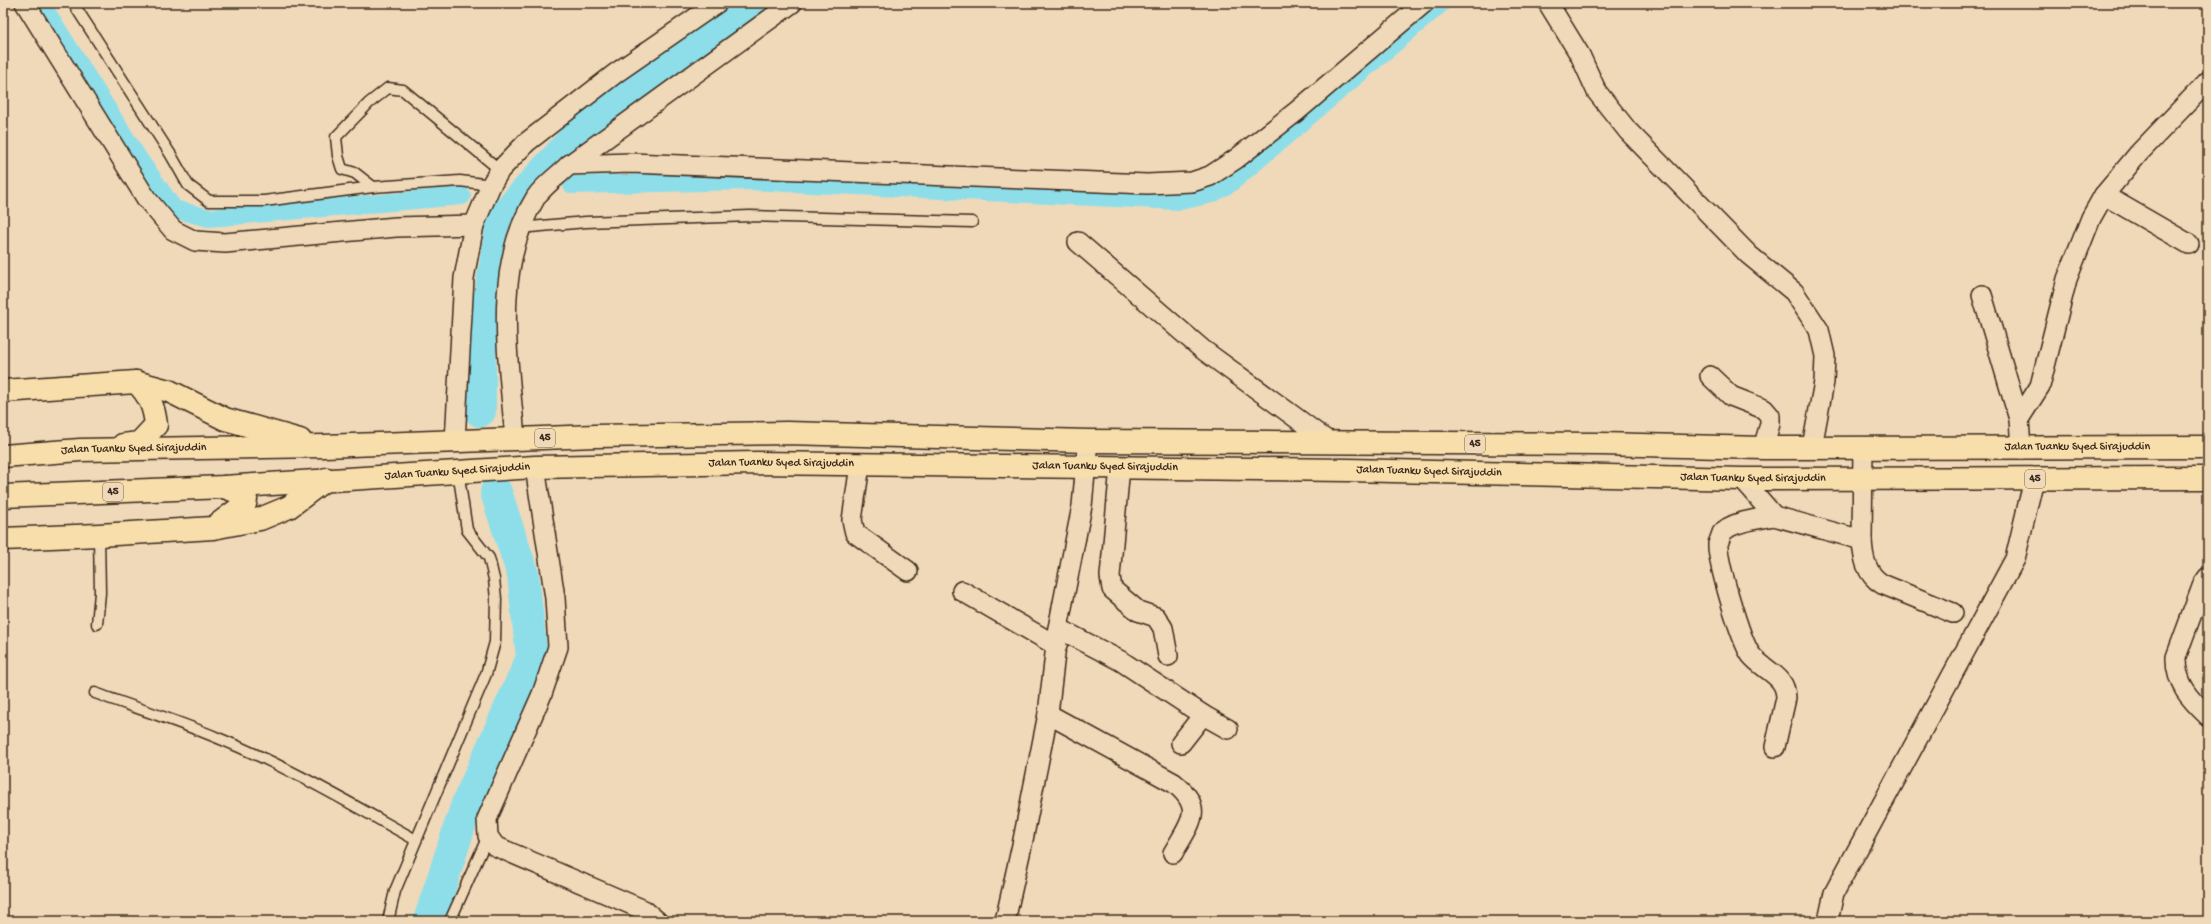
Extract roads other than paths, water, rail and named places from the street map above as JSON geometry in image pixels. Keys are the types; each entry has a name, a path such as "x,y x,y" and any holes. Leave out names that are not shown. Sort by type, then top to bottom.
{"highway":[{"path":"3,391 136,382 169,391 225,419 324,446"},
{"path":"80,450 139,443 156,425 154,408 147,394 136,382"},
{"name":"Jalan Tuanku Syed Sirajuddin","path":"3,456 80,450 324,446 515,439 787,433 1088,441 1329,442 1763,448 2021,449 2208,447"},
{"name":"Jalan Tuanku Syed Sirajuddin","path":"3,496 224,487 458,470 534,467 757,463 1349,470 1742,479 2208,478"},
{"path":"3,539 213,528 260,519 289,507 326,479"},
{"path":"213,528 245,504 246,499 243,494 224,487"}],"street":[{"path":"25,3 146,198 173,230 186,238 210,243 225,243 396,227 474,225"},
{"path":"455,441 464,278 474,225 495,178 527,142 616,73 717,3"},
{"path":"515,439 505,325 508,277 519,228 537,196 569,165 792,3"},
{"path":"569,165 631,163 1147,184 1192,182 1210,176 1236,159 1297,110 1424,3"},
{"path":"1548,3 1580,55 1598,92 1628,130 1749,255 1794,292 1819,330 1825,356 1824,382 1812,447"},
{"path":"2019,419 2040,386 2067,279 2091,218 2104,195 2139,153 2208,82"},
{"path":"2104,195 2189,244"},
{"path":"1078,242 1202,349 1329,442"},
{"path":"1982,295 2019,419 2021,449"},
{"path":"1710,376 1731,396 1764,409 1770,416 1770,424 1763,448"},
{"path":"1005,921 1022,846 1048,714 1057,637 1082,506 1087,466 1088,441"},
{"path":"1863,448 1863,557 1873,578 1882,584 1953,613"},
{"path":"860,465 852,520 855,533 908,571"},
{"path":"534,467 555,598 558,647 542,694 487,819 488,836 495,846 644,910 657,921"},
{"path":"1120,467 1110,576 1112,589 1138,611 1156,617 1163,628 1168,656"},
{"path":"1742,479 1774,516"},
{"path":"1828,921 1834,893 2015,559 2034,479"},
{"path":"1775,747 1786,698 1786,690 1780,679 1752,655 1746,643 1734,612 1720,556 1718,544 1723,532 1740,523 1774,516 1862,540"},
{"path":"2208,577 2203,584 2176,658 2175,668 2179,680 2186,692 2208,716"},
{"path":"962,591 1057,637 1121,661 1203,715 1228,729"},
{"path":"1048,714 1174,783 1187,794 1192,804 1193,815 1173,853"},
{"path":"1181,743 1203,715"}],"lane":[{"path":"73,3 171,155 188,185 209,202 264,201 373,188 495,178"},
{"path":"373,188 355,173 342,169 338,156 336,138 368,103 388,88 403,90 495,178"},
{"path":"519,228 586,222 750,216 972,222"},
{"path":"388,921 395,891 486,674 495,642 496,598 490,558 467,530 458,470"},
{"path":"97,624 100,579 99,535"},
{"path":"95,693 218,738 268,760 310,781 416,840"},
{"path":"450,921 488,836"}],"waterway":[{"path":"41,3 139,159 174,209 209,218 462,196"},
{"path":"480,411 480,356 503,217 580,132 668,66 761,3"},
{"path":"572,185 748,181 1180,201 1212,194 1231,183 1442,3"},
{"path":"429,921 467,804 532,658 523,575 496,492"}]}
